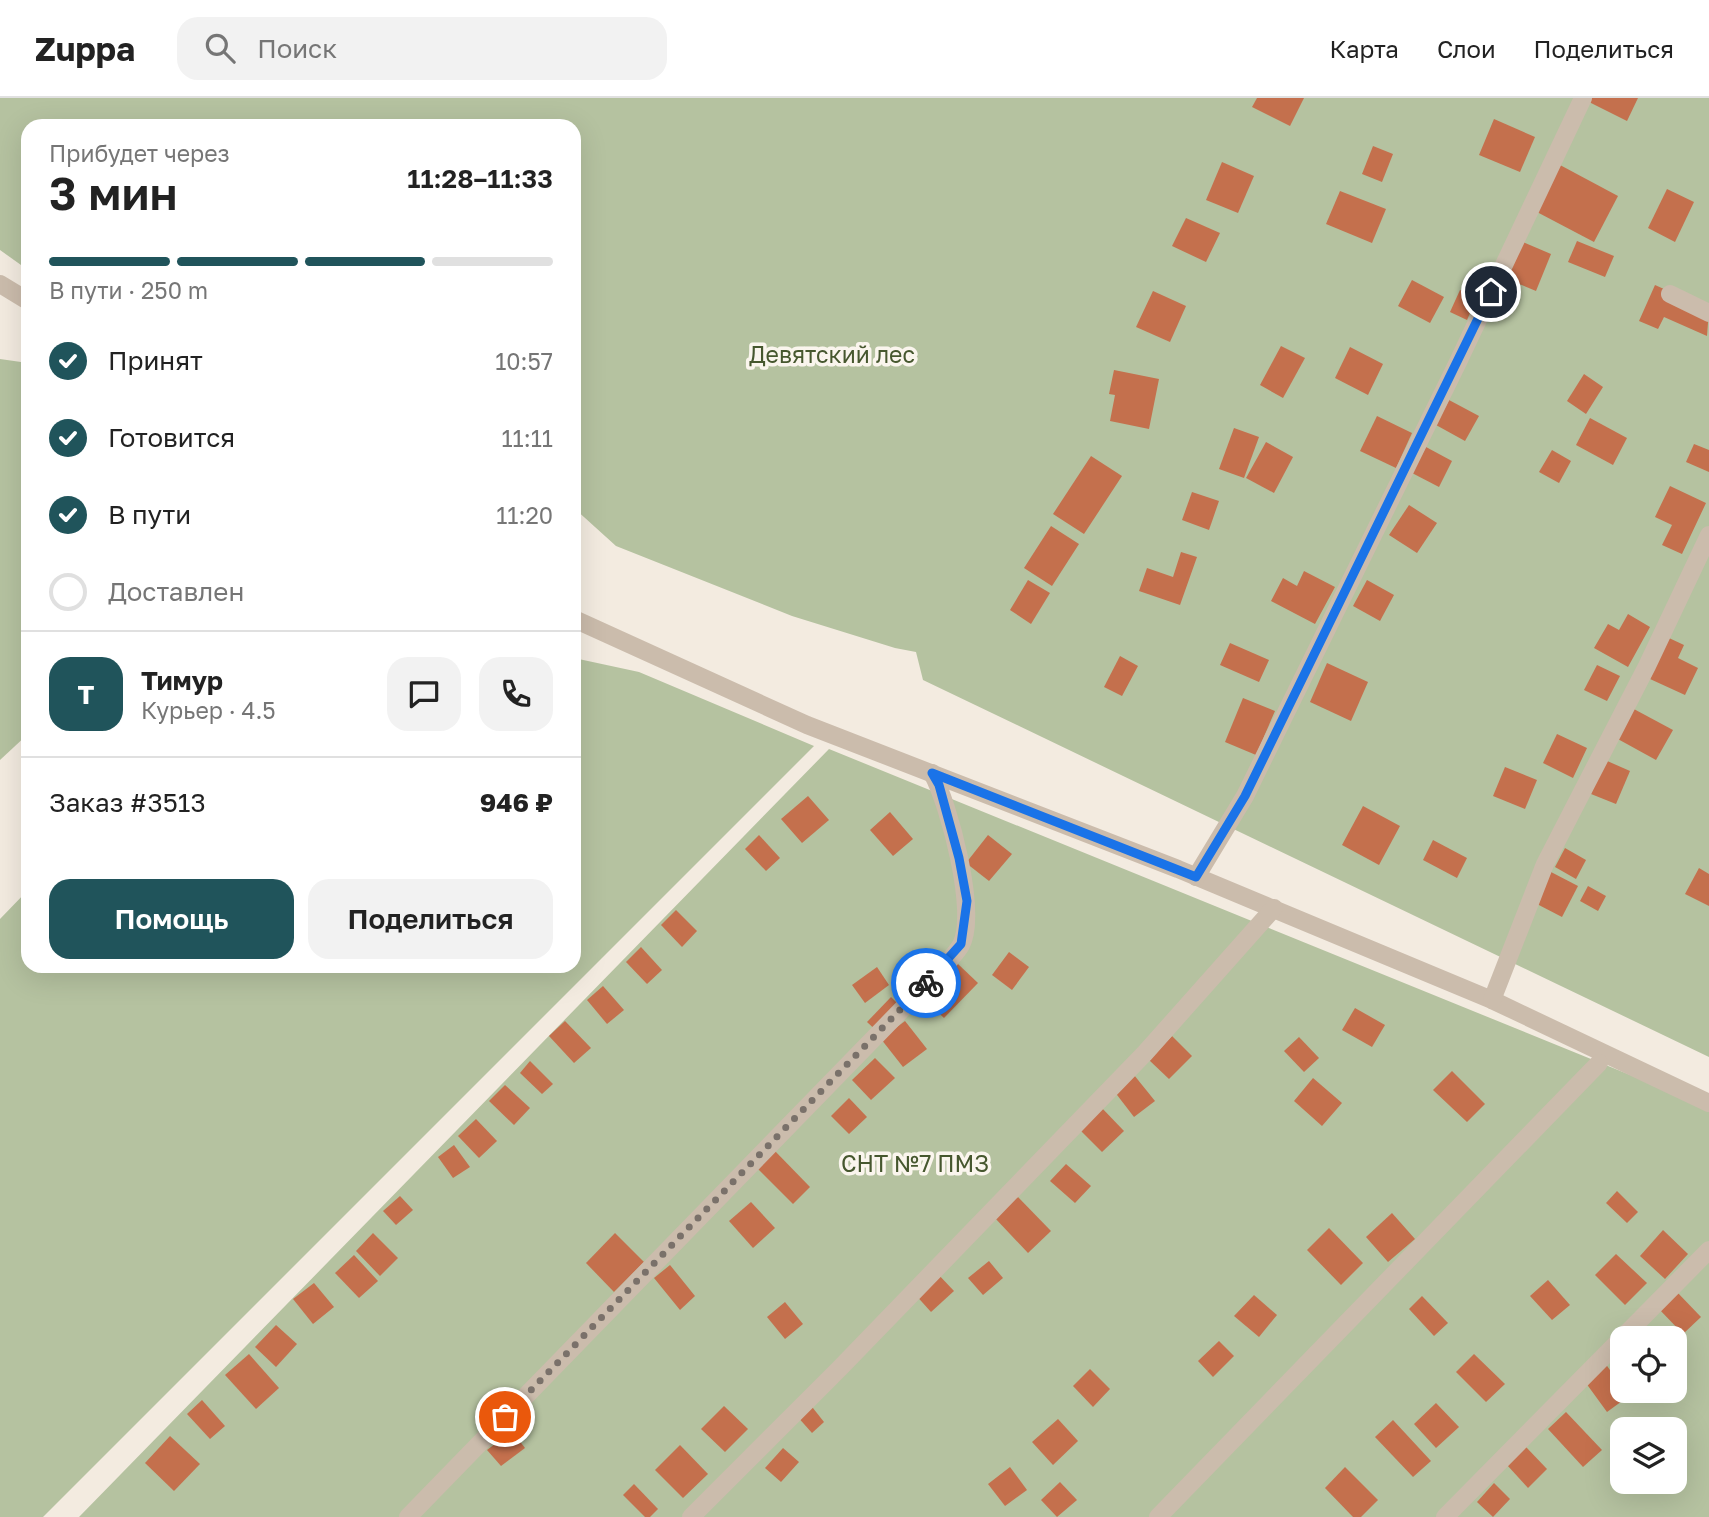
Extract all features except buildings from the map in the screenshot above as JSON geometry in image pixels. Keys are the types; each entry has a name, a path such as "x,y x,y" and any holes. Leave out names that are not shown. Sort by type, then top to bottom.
{"street":[{"path":"1196,877 1245,796 1458,362 1583,98"},
{"path":"0,284 21,297"},
{"path":"1670,294 1709,313"},
{"path":"1492,1000 1545,864 1647,666 1709,535"},
{"path":"581,623 807,725 1274,908 1492,1000 1709,1104"},
{"path":"408,1517 904,1007 961,944 967,901 959,858 939,785 932,773"},
{"path":"691,1517 849,1359 1145,1053 1274,908"},
{"path":"1158,1517 1599,1063"},
{"path":"1445,1517 1709,1250"}],"green space":[{"name":"Девятский лес","path":"0,98 1709,98 1709,1057 923,680 916,652 792,616 616,546 581,514 581,119 21,119 21,265 0,250"},
{"path":"0,359 21,362 21,740 0,760"},
{"path":"581,660 639,672 814,746 43,1517 0,1517 0,919 21,897 21,973 581,973"},
{"name":"СНТ №7 ПМЗ","path":"829,749 1709,1107 1709,1517 79,1517"}],"way so far":[{"path":"505,1417 926,983"}],"route":[{"path":"926,983 961,944 967,901 959,858 939,785 932,773 1196,877 1245,796 1491,292"}]}
